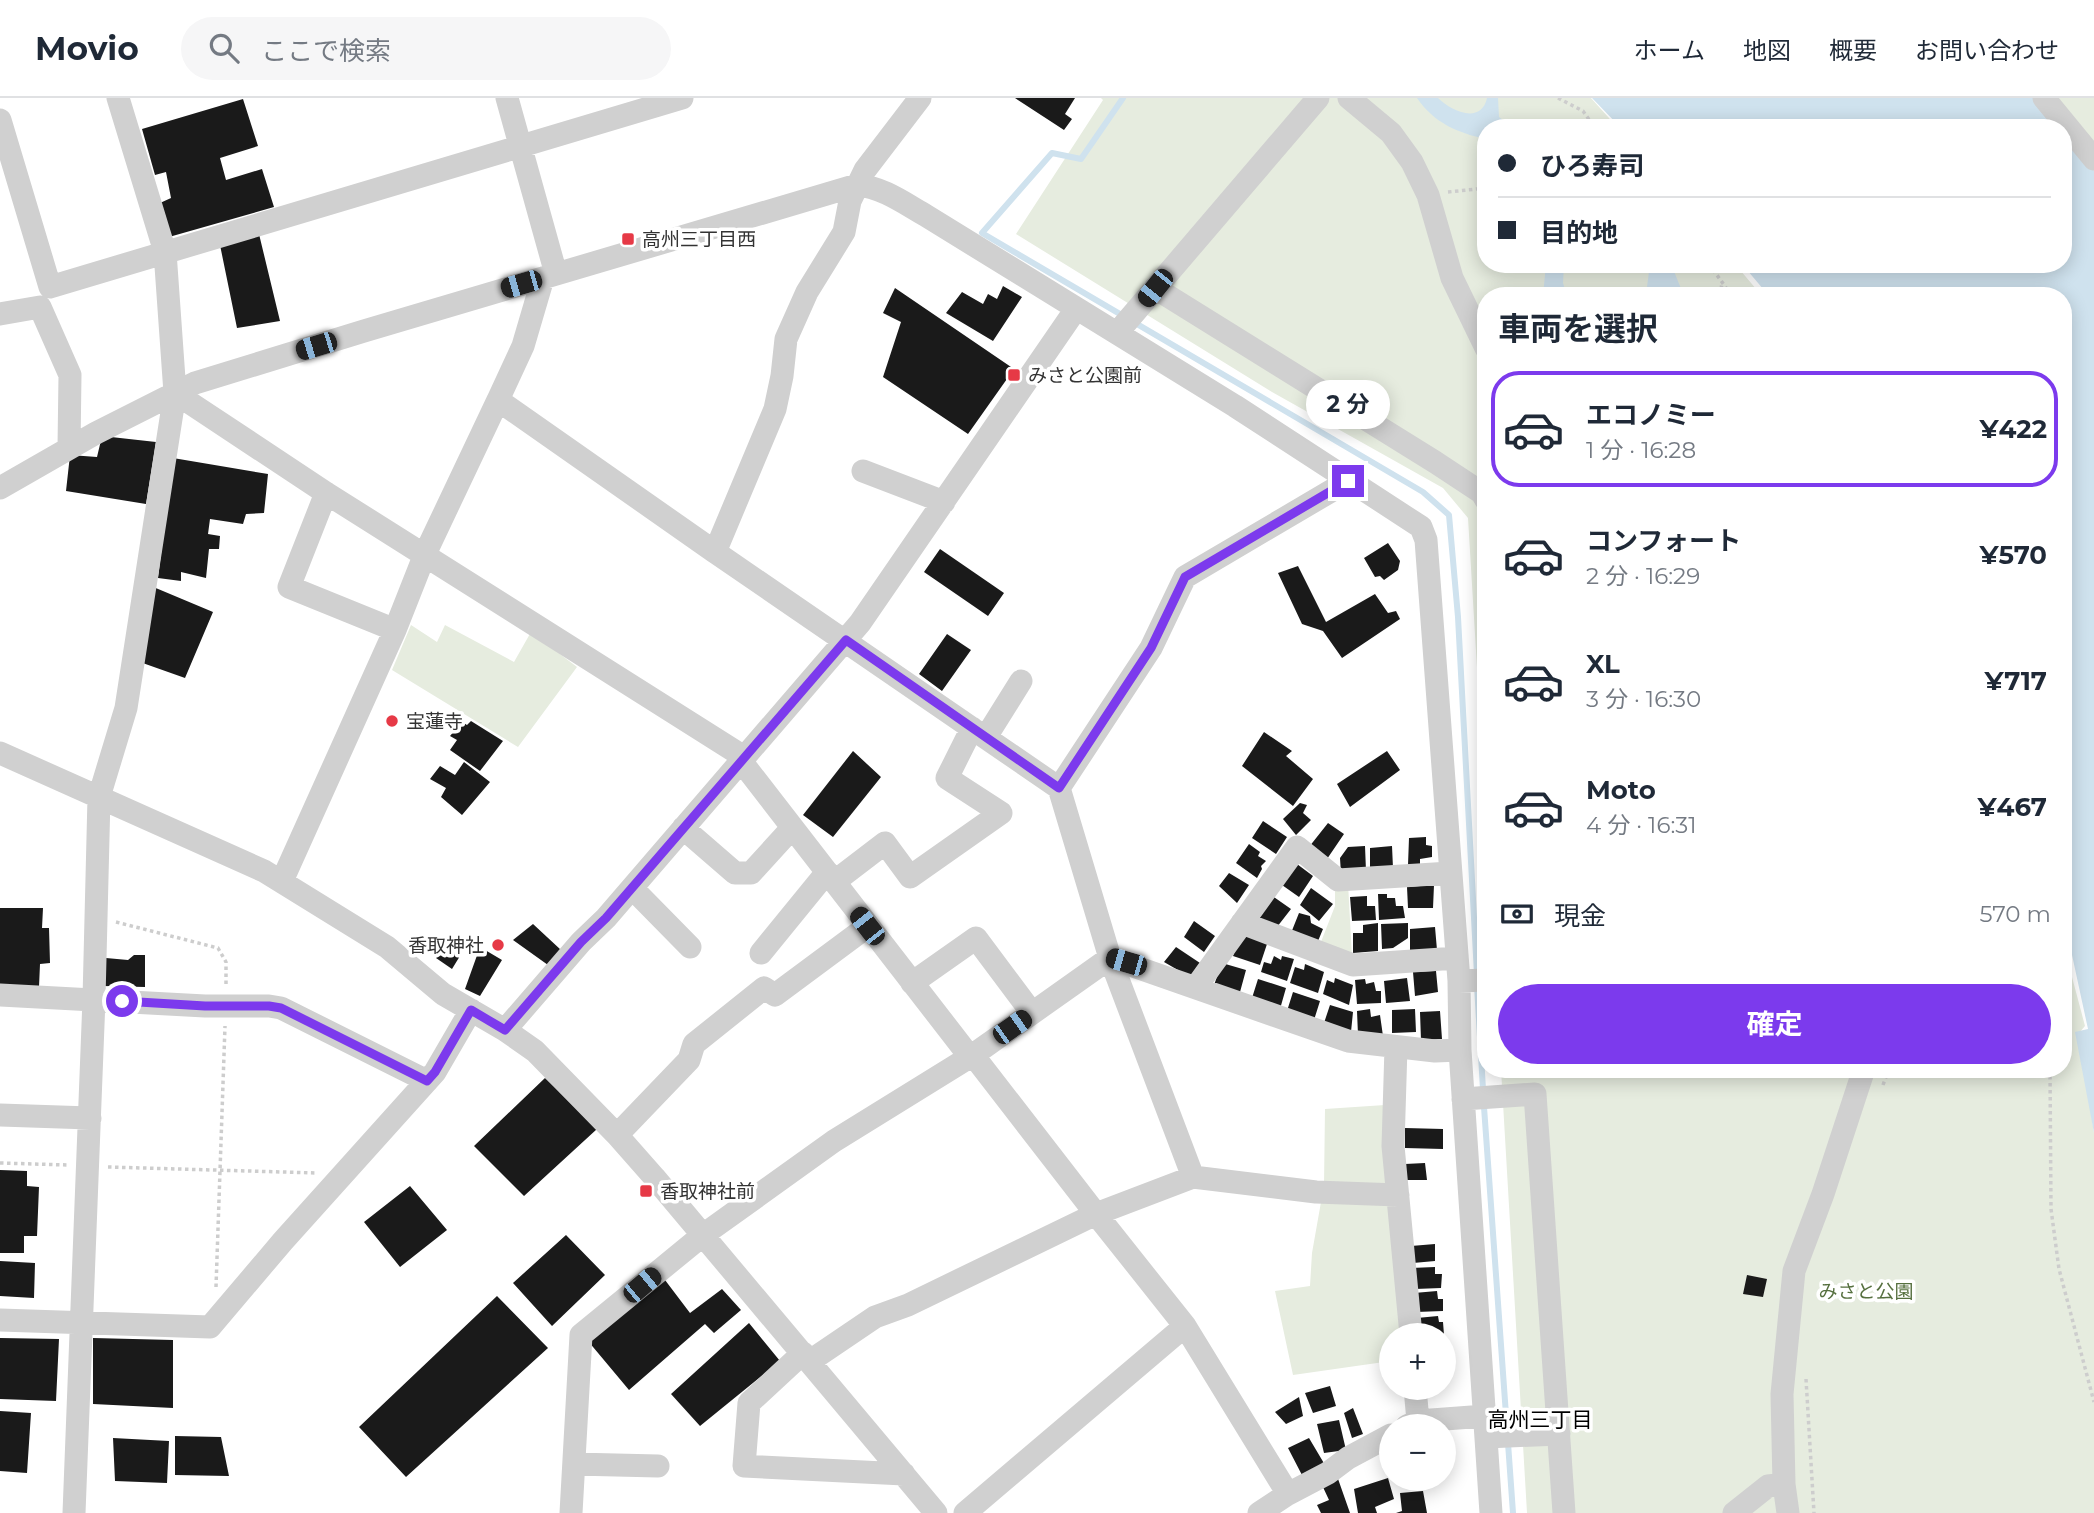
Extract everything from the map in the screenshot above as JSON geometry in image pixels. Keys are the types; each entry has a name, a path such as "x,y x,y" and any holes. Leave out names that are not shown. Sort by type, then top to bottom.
{"street":[{"path":"74,1513 82,1324 81,1166 90,1118 99,797 126,708 175,393 164,253 118,98"},
{"path":"282,881 395,630 425,554 523,346 550,276 521,146 507,98"},
{"path":"715,552 775,409 786,340 807,292 844,232 850,201 865,170 920,98"},
{"path":"1117,333 1318,98"},
{"path":"1349,98 1391,133 1412,162 1428,195 1452,278 1477,329"},
{"path":"2044,98 2061,119"},
{"path":"0,120 50,287 521,146 632,105 672,99"},
{"path":"2072,132 2094,159"},
{"path":"0,488 69,447 195,383 857,186 869,186 893,196 1117,333 1421,527 1426,540 1459,981 1460,1050 1491,1513"},
{"path":"1155,288 1435,461 1477,490"},
{"path":"0,314 40,307 70,375 69,447"},
{"path":"505,1030 581,942 606,918 846,640 1076,309"},
{"path":"175,393 326,493 742,759 867,926 1185,1326 1288,1494"},
{"path":"498,400 1059,788 1110,957 1193,1177"},
{"path":"863,471 944,502"},
{"path":"1059,788 1151,648 1185,577 1348,481"},
{"path":"326,493 289,587 395,630"},
{"path":"761,953 830,877 885,843 910,877 1001,813 947,778 1021,681"},
{"path":"0,753 282,881 387,947 443,994 535,1051 617,1135 703,1234 936,1513"},
{"path":"683,828 735,873 751,873 792,828"},
{"path":"1196,987 1297,847 1338,880 1450,873"},
{"path":"632,888 690,947"},
{"path":"1242,923 1353,965 1457,958"},
{"path":"617,1135 689,1060 694,1044 764,988 775,995 867,926"},
{"path":"912,983 976,938 1032,1013"},
{"path":"1110,957 1348,1041 1434,1051 1460,1050"},
{"path":"571,1513 581,1335 703,1234 834,1141 972,1056 1110,957"},
{"path":"1459,981 1477,980"},
{"path":"0,995 281,1008 427,1081"},
{"path":"0,1320 211,1327 435,1072 471,1010"},
{"path":"1396,1047 1393,1146 1410,1323"},
{"path":"1788,1513 1784,1484 1782,1394 1794,1271 1823,1195 1861,1078"},
{"path":"1463,1099 1535,1094 1564,1513"},
{"path":"0,1115 90,1118"},
{"path":"904,1474 744,1466 749,1403 807,1357 876,1317 908,1305 1096,1214 1193,1177 1316,1192 1398,1195"},
{"path":"965,1513 1185,1326"},
{"path":"1456,1425 1559,1434"},
{"path":"1259,1513 1379,1441"},
{"path":"573,1464 658,1466"},
{"path":"1734,1513 1768,1486 1784,1484"}],"path":[{"path":"1558,98 1583,111 1589,119"},
{"path":"1422,183 1451,193 1477,189"},
{"path":"1715,273 1725,287"},
{"path":"1721,287 1722,283"},
{"path":"96,917 218,948 226,962 215,1321"},
{"path":"1880,1092 1885,1078"},
{"path":"2050,1078 2051,1209 2059,1269 2094,1402"},
{"path":"0,1163 343,1174"},
{"path":"1806,1374 1814,1513"}],"green space":[{"path":"1101,98 1591,98 1610,119 1477,119 1477,273 1743,273 1754,287 1477,287 1477,668 1468,518 1443,488 1272,392 1016,234 1103,100"},
{"path":"2025,98 2094,98 2094,182 2072,144 2072,119 2052,119"},
{"path":"411,625 437,642 445,625 514,662 531,632 577,667 518,747 392,670"},
{"path":"1335,883 1348,883 1352,957 1319,947 1335,906"},
{"name":"みさと公園","path":"2072,977 2085,1026 2079,1033 2094,1133 2094,1513 1527,1513 1502,1078 2072,1078"},
{"path":"1385,1105 1404,1323 1379,1323 1379,1363 1293,1375 1275,1291 1310,1286 1312,1253 1324,1185 1325,1109"}],"water":[{"path":"1417,98 1438,98 1458,111 1472,113 1484,106 1487,98 1498,98 1499,117 1502,119 1477,119 1477,137 1447,126"},
{"path":"1592,98 2034,98 2051,119 1612,119"},
{"path":"2072,145 2094,171 2094,1133 2075,1032 2088,1029 2072,955 2072,287 1761,287 1750,273 2072,273"},
{"path":"1545,273 1564,273 1564,287 1544,287"},
{"path":"1649,273 1675,273 1680,287 1647,287"}],"building":[{"path":"1015,98 1075,98 1065,114 1072,119 1064,130"},
{"path":"243,99 258,146 220,158 226,180 262,169 274,207 169,237 160,203 171,198 166,172 155,175 142,129"},
{"path":"259,234 280,321 237,328 220,245"},
{"path":"1003,286 1022,297 993,341 946,313 962,292 983,304 988,294 997,299"},
{"path":"895,288 1014,369 968,434 883,377 901,322 883,313"},
{"path":"102,436 156,442 146,504 66,491 70,455 97,457"},
{"path":"173,458 268,474 264,513 246,514 243,524 210,519 208,534 220,536 219,549 209,549 206,578 181,572 181,581 158,578"},
{"path":"1388,543 1400,561 1398,570 1384,580 1380,576 1375,577 1364,558"},
{"path":"940,549 1004,593 988,616 924,572"},
{"path":"1298,566 1326,622 1375,594 1388,613 1396,611 1400,619 1342,658 1323,631 1302,624 1278,573"},
{"path":"151,586 213,612 185,678 137,661"},
{"path":"947,634 971,650 942,691 919,674"},
{"path":"471,721 503,741 480,771 450,750 457,740 450,736 462,722 467,725"},
{"path":"1264,732 1292,751 1286,756 1313,779 1293,806 1242,766"},
{"path":"853,751 881,777 833,837 803,815"},
{"path":"1387,751 1400,770 1350,807 1337,784"},
{"path":"464,762 490,782 462,815 441,797 446,788 430,779 440,766 455,775"},
{"path":"1300,803 1307,805 1303,813 1311,820 1296,835 1283,819"},
{"path":"1263,821 1287,837 1276,854 1252,838"},
{"path":"1328,823 1344,834 1327,859 1309,847"},
{"path":"1426,837 1426,845 1432,846 1432,857 1420,859 1420,864 1408,865 1409,838"},
{"path":"1249,844 1260,852 1258,856 1266,861 1257,878 1236,863"},
{"path":"1365,846 1366,871 1341,874 1340,858 1348,847"},
{"path":"1392,846 1393,868 1370,869 1370,848"},
{"path":"1297,864 1313,876 1299,897 1282,885"},
{"path":"1229,873 1249,885 1237,903 1219,886"},
{"path":"1434,885 1433,908 1408,908 1407,887"},
{"path":"1311,888 1333,904 1319,921 1300,905"},
{"path":"1378,894 1395,898 1396,906 1403,906 1405,918 1379,920"},
{"path":"1271,895 1291,909 1277,927 1256,916"},
{"path":"1367,896 1367,906 1375,906 1376,920 1352,921 1350,897"},
{"path":"0,908 43,908 42,928 49,928 50,963 40,964 39,987 0,984"},
{"path":"1299,913 1310,916 1311,923 1323,929 1318,941 1291,933"},
{"path":"1194,921 1215,936 1204,952 1184,937"},
{"path":"1378,923 1378,951 1353,953 1353,933 1363,933 1363,925"},
{"path":"1408,923 1408,938 1393,948 1382,949 1381,924"},
{"path":"533,924 561,950 548,965 513,940"},
{"path":"1435,927 1437,950 1410,950 1410,929"},
{"path":"1242,934 1267,944 1260,965 1233,956"},
{"path":"449,940 463,951 452,969 436,958"},
{"path":"480,947 502,960 480,996 465,989"},
{"path":"1176,947 1200,963 1190,977 1164,962"},
{"path":"134,955 145,955 145,987 102,986 106,958 128,960"},
{"path":"1274,956 1281,960 1282,956 1294,959 1287,981 1261,972 1264,962 1271,964"},
{"path":"1222,963 1246,970 1240,992 1214,985"},
{"path":"1305,964 1324,972 1318,993 1290,983 1295,967 1304,970"},
{"path":"1436,971 1438,992 1415,996 1413,972"},
{"path":"1335,978 1353,985 1349,1005 1323,994 1327,980 1334,983"},
{"path":"1407,978 1410,1001 1386,1003 1384,981"},
{"path":"1258,979 1286,988 1280,1009 1252,998"},
{"path":"1365,979 1366,984 1374,982 1376,991 1381,991 1381,1003 1357,1004 1355,980"},
{"path":"1293,992 1320,1001 1314,1020 1287,1011"},
{"path":"1330,1005 1353,1012 1351,1032 1324,1023"},
{"path":"1370,1009 1371,1017 1380,1015 1383,1036 1358,1035 1357,1011"},
{"path":"1415,1009 1416,1032 1392,1033 1392,1010"},
{"path":"1440,1011 1442,1039 1421,1040 1420,1012"},
{"path":"545,1078 597,1129 524,1196 474,1146"},
{"path":"1405,1128 1443,1129 1443,1149 1405,1148"},
{"path":"1425,1163 1427,1180 1406,1180 1405,1164"},
{"path":"0,1170 27,1171 27,1186 39,1187 37,1236 24,1236 24,1253 0,1253"},
{"path":"410,1186 447,1230 400,1267 364,1222"},
{"path":"566,1235 605,1275 552,1326 513,1283"},
{"path":"1435,1244 1435,1261 1413,1263 1411,1246"},
{"path":"0,1261 35,1263 34,1298 0,1296"},
{"path":"1435,1267 1435,1274 1442,1274 1441,1288 1415,1289 1411,1268"},
{"path":"1747,1275 1767,1279 1763,1297 1743,1294"},
{"path":"665,1280 690,1313 722,1289 741,1310 714,1333 705,1324 629,1390 588,1341"},
{"path":"1437,1291 1438,1299 1443,1299 1443,1311 1416,1312 1414,1293"},
{"path":"497,1296 548,1348 406,1477 359,1427"},
{"path":"1438,1316 1439,1322 1443,1323 1418,1323 1417,1318"},
{"path":"749,1323 780,1361 700,1426 671,1394"},
{"path":"0,1338 59,1339 56,1401 0,1399"},
{"path":"93,1338 173,1340 173,1408 93,1404"},
{"path":"1330,1386 1336,1406 1313,1413 1305,1393"},
{"path":"1299,1397 1303,1416 1286,1424 1275,1412"},
{"path":"1353,1408 1363,1434 1352,1438 1344,1413"},
{"path":"0,1411 31,1413 27,1473 0,1471"},
{"path":"1339,1420 1346,1450 1324,1453 1317,1424"},
{"path":"175,1436 221,1437 229,1476 175,1475"},
{"path":"113,1438 169,1441 167,1483 115,1481"},
{"path":"1309,1438 1325,1465 1303,1477 1288,1448"},
{"path":"1337,1476 1350,1513 1321,1513 1317,1505 1329,1500 1322,1485"},
{"path":"1379,1481 1379,1491 1392,1491 1394,1499 1375,1507 1377,1513 1358,1513 1354,1489"},
{"path":"1423,1491 1427,1513 1396,1513 1402,1511 1400,1493"}],"waterway":[{"path":"1123,98 1081,159 1052,153 982,233 1423,492 1449,515 1458,617 1477,974"},
{"path":"1482,1078 1513,1513"}],"place":[{"name":"高州三丁目西","path":"628,239"},
{"name":"みさと公園前","path":"1014,375"},
{"name":"宝蓮寺","path":"392,721"},
{"name":"香取神社","path":"498,945"},
{"name":"香取神社前","path":"646,1191"}],"district":[{"name":"高州三丁目","path":"1540,1419"}],"route":[{"path":"122,1001 281,1008 427,1081 471,1010 505,1030 581,942 606,918 846,640 1059,788 1151,648 1185,577 1348,481"}]}
